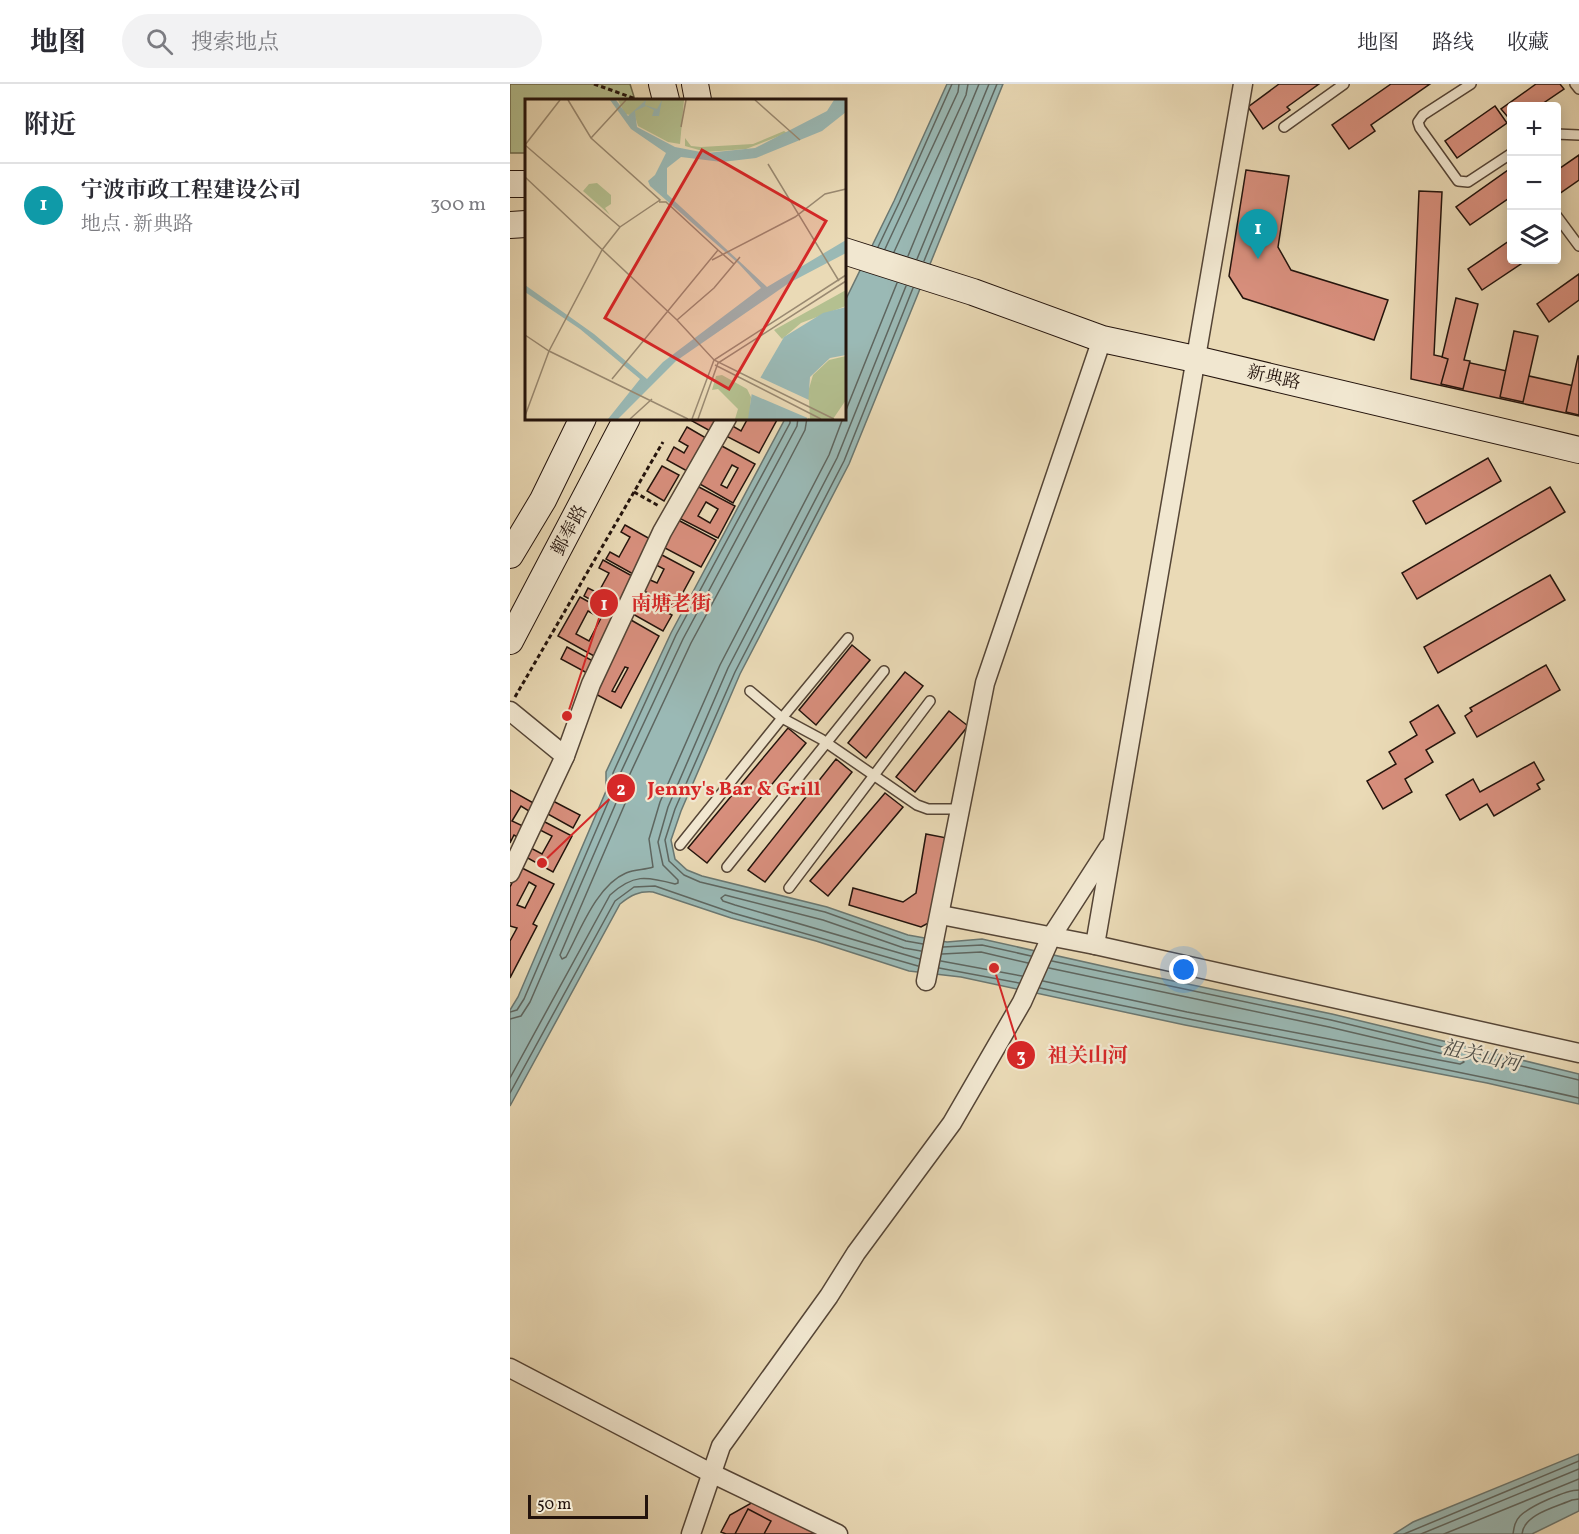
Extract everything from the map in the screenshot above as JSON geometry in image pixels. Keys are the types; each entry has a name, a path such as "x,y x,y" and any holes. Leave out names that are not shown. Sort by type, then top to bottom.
{"main road":[{"path":"662,84 666,99"},
{"path":"695,84 698,99"},
{"path":"510,225 525,224"},
{"name":"新典路","path":"846,252 973,292 1102,339 1195,358 1579,450"},
{"name":"鄞奉路","path":"510,555 543,500 582,420"},
{"name":"鄞奉路","path":"510,641 626,420"}],"street":[{"path":"1095,945 1243,84"},
{"path":"927,981 985,683 1102,339"},
{"path":"510,873 565,756 591,684 662,532 726,420"},
{"path":"513,704 565,756"},
{"path":"691,1534 721,1446 829,1296 856,1252 952,1123 1023,999 1049,943 1112,842"},
{"path":"939,924 1049,943 1095,945 1579,1053"},
{"path":"510,1368 711,1473 838,1534"}],"lane":[{"path":"1284,127 1344,84"},
{"path":"1471,84 1423,115 1418,122 1420,128 1458,181 1468,182 1507,156"},
{"path":"1575,84 1579,89"},
{"path":"1561,134 1579,135"},
{"path":"1561,221 1579,246"},
{"path":"680,844 848,638"},
{"path":"727,867 885,671"},
{"path":"750,691 782,718 826,742 917,805 928,810 960,809"},
{"path":"789,888 930,701"}],"path":[{"path":"594,84 636,99"},
{"path":"513,704 663,442"},
{"path":"634,492 674,514"}],"green space":[{"path":"510,84 630,84 635,99 525,99 525,153 510,153"}],"water":[{"path":"947,84 1003,84 849,464 740,674 681,811 671,840 675,859 687,870 702,876 827,907 908,935 947,942 982,939 1332,1014 1579,1074 1579,1104 1487,1083 1185,1025 961,977 909,971 816,941 731,918 653,892 643,892 635,894 620,904 510,1106 510,1010 518,997 606,791 606,772 671,633 784,420 846,420 846,299"},
{"path":"1579,1454 1579,1511 1532,1534 1394,1534 1413,1522"}],"building":[{"path":"1279,84 1319,84 1287,107 1290,110 1263,129 1248,107"},
{"path":"1391,84 1430,84 1371,125 1375,131 1349,149 1332,125"},
{"path":"1536,84 1560,84 1564,89 1545,102 1511,102"},
{"path":"1507,105 1507,116 1501,109"},
{"path":"1495,106 1507,123 1457,158 1445,141"},
{"path":"1579,155 1579,180 1561,193 1561,168"},
{"path":"1246,170 1289,176 1278,247 1291,270 1388,300 1374,340 1243,298 1229,276"},
{"path":"1507,171 1507,199 1470,225 1456,207"},
{"path":"1419,191 1442,192 1434,355 1579,387 1579,416 1411,379"},
{"path":"1507,242 1507,264 1521,264 1482,290 1468,269"},
{"path":"1579,274 1579,300 1549,322 1537,304"},
{"path":"1456,298 1478,304 1464,360 1470,361 1463,389 1441,384 1448,359 1442,357"},
{"path":"1514,331 1538,336 1523,402 1500,397"},
{"path":"1579,356 1579,415 1566,412"},
{"path":"692,420 719,420 712,432"},
{"path":"747,420 777,420 759,453 726,436 731,425 741,431"},
{"path":"687,427 706,438 687,471 667,460 674,447 684,453 688,446 679,441"},
{"path":"720,445 755,464 733,503 698,483","holes":["732,465 738,468 727,488 721,485"]},
{"path":"1488,458 1501,481 1426,524 1413,501"},
{"path":"662,466 679,475 664,501 647,491"},
{"path":"697,486 735,506 718,538 679,518","holes":["706,502 718,509 710,523 698,516"]},
{"path":"1550,487 1565,512 1417,599 1402,573"},
{"path":"678,520 716,540 701,567 663,547"},
{"path":"625,525 652,540 633,574 606,559 610,552 619,557 630,537 621,532"},
{"path":"662,555 694,572 675,607 642,590 648,579 657,583 664,569 656,565"},
{"path":"603,560 634,577 614,613 584,596 588,588 598,593 609,573 599,568"},
{"path":"1550,575 1565,600 1438,673 1424,647"},
{"path":"580,597 616,617 594,656 558,636","holes":["588,611 601,618 589,641 576,634"]},
{"path":"640,598 672,615 663,631 631,613"},
{"path":"631,620 659,636 621,708 592,692","holes":["625,667 628,668 615,692 612,691"]},
{"path":"852,645 870,660 816,725 799,710"},
{"path":"567,647 593,661 587,673 561,659"},
{"path":"1546,665 1560,690 1477,737 1465,716 1472,711 1470,708"},
{"path":"905,672 923,686 866,758 848,743"},
{"path":"1438,705 1455,733 1426,750 1433,762 1405,779 1412,792 1383,809 1367,781 1396,764 1389,752 1417,735 1410,722"},
{"path":"949,711 968,726 915,792 896,777"},
{"path":"788,728 806,743 707,863 688,848"},
{"path":"836,759 852,772 765,882 748,870"},
{"path":"1534,762 1544,780 1537,784 1540,789 1494,816 1487,804 1460,820 1446,795 1473,779 1480,792"},
{"path":"510,790 537,805 532,813 521,806 512,821 525,827 519,838 514,835 510,843"},
{"path":"885,793 903,807 828,896 810,881"},
{"path":"553,801 580,815 573,828 546,813"},
{"path":"543,821 572,836 553,872 524,856 529,847 542,854 552,836 538,829"},
{"path":"926,834 947,838 934,920 921,927 849,905 853,888 903,902 916,893"},
{"path":"520,867 554,884 533,924 537,926 510,978 510,941 517,928 510,926 510,887","holes":["529,882 536,886 525,908 517,905"]},
{"path":"753,1502 818,1534 726,1534 721,1532 730,1515"},
{"path":"748,1509 771,1521 764,1534 735,1534"}],"place":[{"name":"宁波市政工程建设公司","path":"1258,259"},
{"name":"南塘老街","path":"567,716"},
{"name":"Jenny's Bar & Grill","path":"542,863"},
{"name":"祖关山河","path":"994,968"}]}
